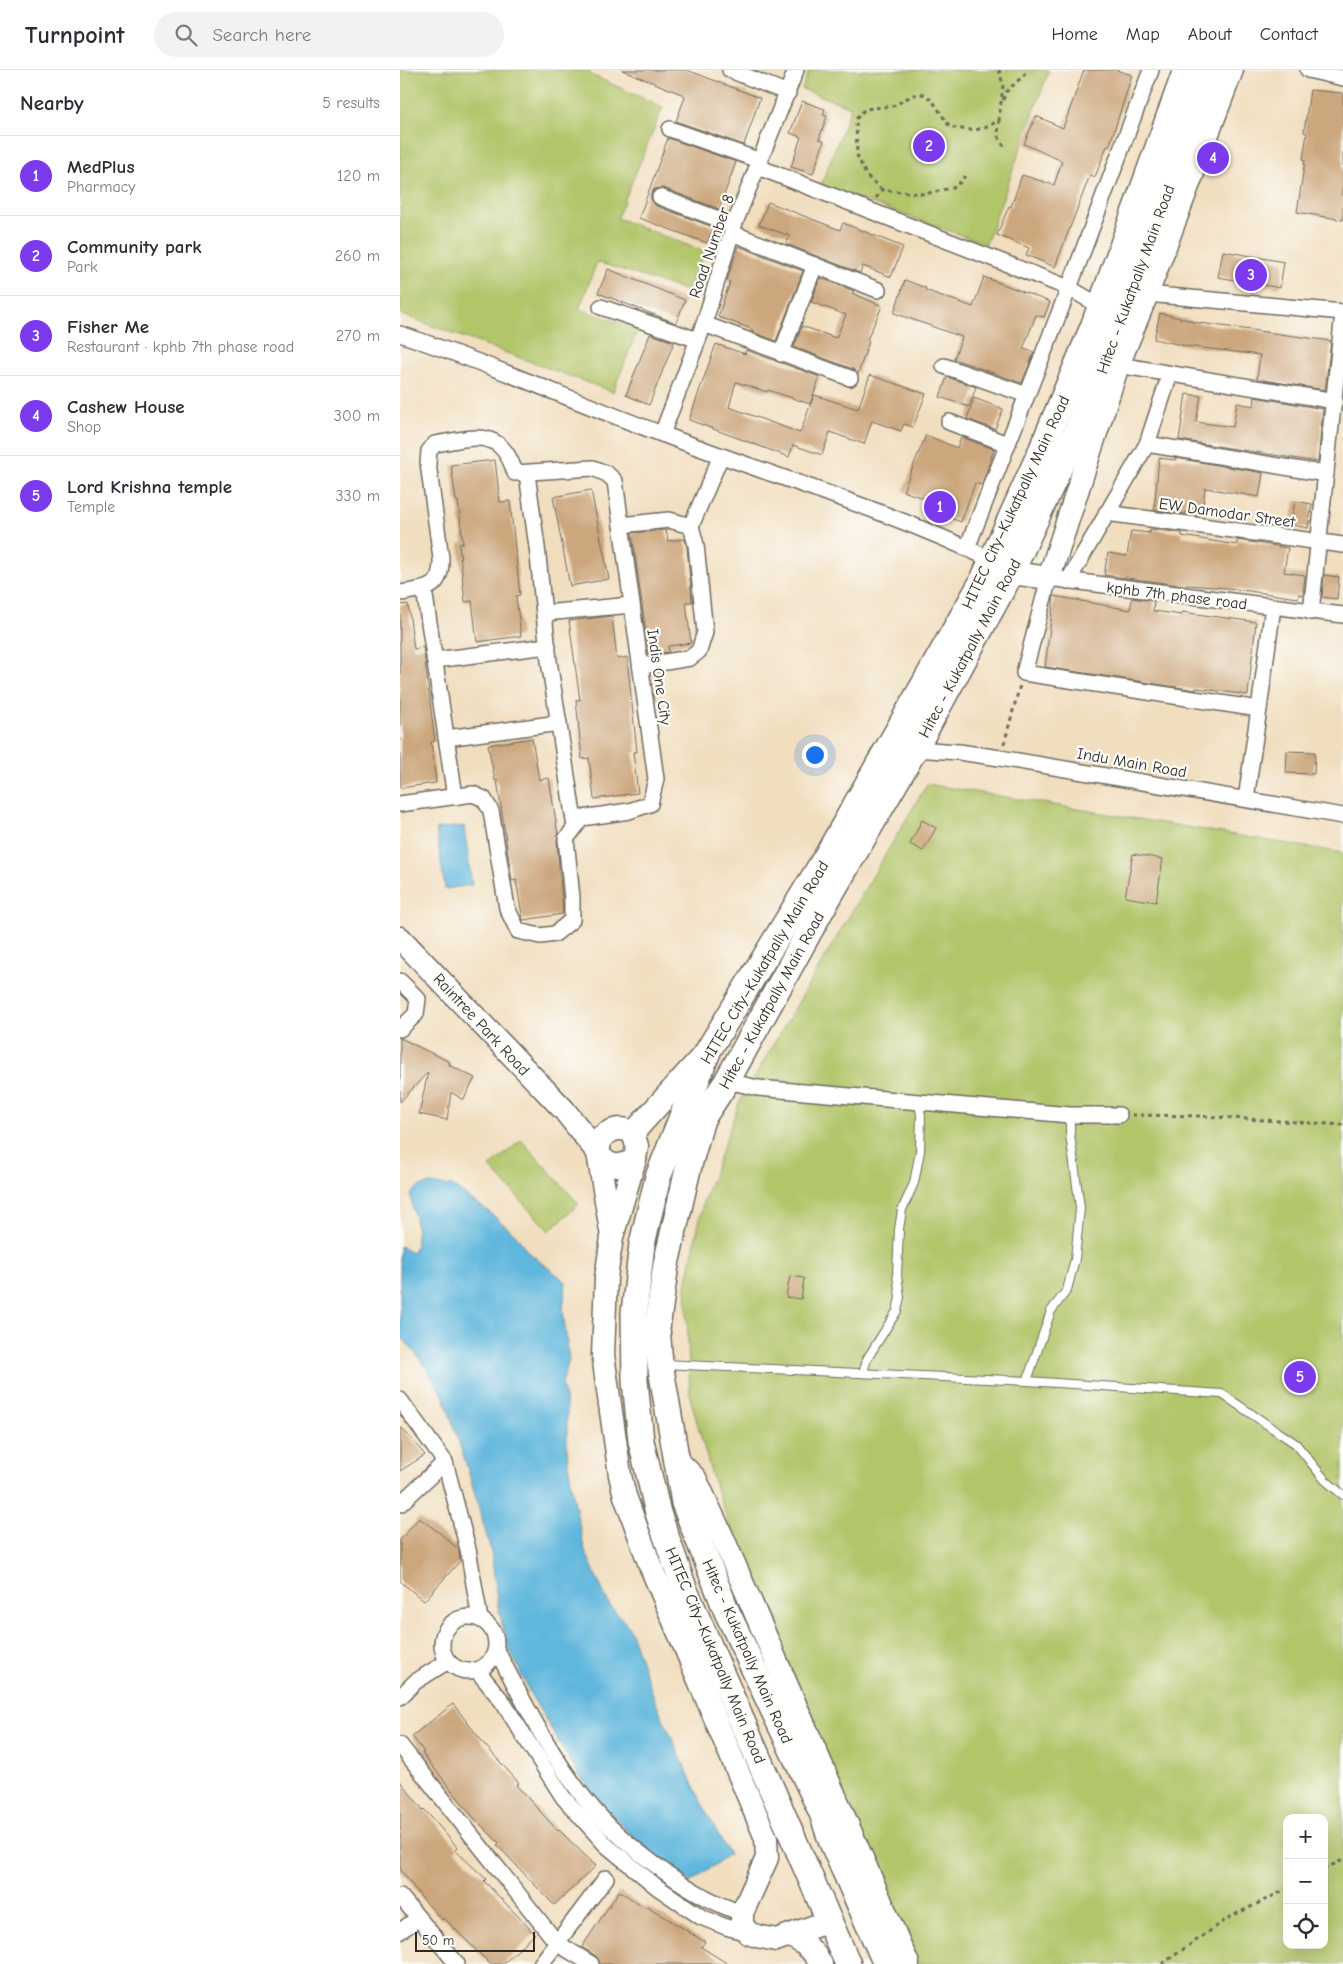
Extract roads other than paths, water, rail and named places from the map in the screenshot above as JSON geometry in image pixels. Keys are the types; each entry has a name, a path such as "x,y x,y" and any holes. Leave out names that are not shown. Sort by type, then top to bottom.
{"main road":[{"name":"HITEC City–Kukatpally Main Road","path":"844,1954 684,1588 658,1513 641,1441 635,1381 634,1313 642,1244 658,1177 709,1049 834,844 982,582 1001,566 1041,451 1100,306 1186,70"},
{"name":"Hitec - Kukatpally Main Road","path":"886,1964 831,1840 822,1813 727,1612 684,1503 660,1363 657,1328 666,1264 688,1169 702,1119 727,1081 819,914 915,749 1001,566 1076,432 1140,291 1210,70"}],"street":[{"path":"730,70 788,93"},
{"name":"Road Number 8","path":"662,434 704,324 733,229 796,70"},
{"path":"967,548 1069,288 1151,70"},
{"path":"1232,70 1140,291 1058,579 1024,673 1259,709"},
{"path":"1308,70 1343,78"},
{"path":"670,129 1069,288 1100,306"},
{"path":"660,197 815,265 878,290"},
{"path":"780,354 815,265"},
{"path":"1140,291 1343,312 1310,612"},
{"path":"602,307 698,340"},
{"path":"704,324 780,354 850,378"},
{"path":"400,334 662,434 888,516 967,548 1001,566"},
{"path":"1118,365 1334,401"},
{"path":"944,366 1027,395"},
{"path":"1058,579 1106,513 1147,444 1170,374"},
{"path":"949,422 1007,444"},
{"path":"400,593 424,589 437,581 441,571 441,558 428,463 429,451 435,444 480,437 490,439 510,458 514,474 527,474 548,646 576,827 566,839 572,898 572,920 555,934 540,936 518,931 507,908 491,811 484,799 474,794 400,804"},
{"path":"1147,444 1326,474"},
{"path":"640,666 690,658 699,651 705,632 696,545 691,526 721,456"},
{"name":"Indis One City","path":"527,474 593,468 607,474 615,481 656,779 650,804 629,811 582,818 576,827"},
{"name":"EW Damodar Street","path":"1106,513 1343,545"},
{"path":"621,525 669,520 691,526"},
{"name":"kphb 7th phase road","path":"1001,566 1058,579 1343,615"},
{"path":"424,589 455,797"},
{"path":"544,613 632,604"},
{"path":"1246,799 1273,607"},
{"path":"435,660 548,646"},
{"path":"446,738 559,723"},
{"name":"Indu Main Road","path":"915,749 959,752 1000,758 1343,816"},
{"name":"Raintree Park Road","path":"400,938 564,1110 598,1153"},
{"path":"400,981 418,1000 416,1014 400,1029"},
{"path":"612,1237 598,1153 601,1137 623,1131 709,1049"},
{"path":"727,1081 758,1088 919,1102 1070,1115 1119,1115"},
{"name":"Raintree Park Road","path":"564,1110 623,1131"},
{"path":"623,1131 637,1146 612,1237 606,1278 603,1355 624,1496 650,1565 766,1838 767,1858 745,1923"},
{"path":"598,1153 605,1162 616,1166 625,1165 635,1158"},
{"path":"400,1400 445,1462 468,1549 480,1619"},
{"path":"675,1458 695,1478 722,1536 908,1964"},
{"path":"400,1504 445,1462"},
{"path":"496,1650 489,1662 477,1670 461,1670 448,1661 443,1654 443,1636 447,1628 462,1618 480,1619 487,1624 493,1631 496,1640 496,1650 524,1702 568,1775 596,1812 637,1852 685,1886 717,1903 745,1923 757,1936 776,1940 829,1921"},
{"path":"400,1697 415,1682 448,1661"},
{"path":"477,1670 502,1701 563,1797 606,1845 657,1887 701,1917 726,1927 745,1923"},
{"path":"400,1745 557,1943 591,1964"},
{"path":"541,1964 606,1878"},
{"path":"400,1896 457,1964"},
{"path":"400,1931 418,1919"},
{"path":"790,1936 804,1943 821,1964"}],"lane":[{"path":"863,1373 867,1359 897,1311 900,1297 897,1275 899,1229 902,1210 914,1183 920,1151 921,1116 919,1102"},
{"path":"1027,1381 1051,1311 1067,1290 1074,1259 1080,1208 1070,1134 1070,1115"},
{"path":"660,1363 1027,1381 1222,1394 1296,1444 1325,1480 1343,1495"}],"water":[{"path":"464,826 472,885 445,889 436,829"},
{"path":"430,1184 452,1186 488,1211 516,1235 527,1251 566,1282 563,1310 569,1360 562,1384 567,1408 567,1448 571,1485 584,1548 608,1603 629,1627 656,1703 701,1802 729,1854 691,1882 646,1850 604,1808 576,1771 531,1695 507,1644 498,1607 491,1551 468,1470 444,1397 420,1359 400,1335 400,1246 412,1253 415,1247 417,1233 411,1195 418,1187"}],"place":[{"name":"Community park","path":"929,146"},
{"name":"Cashew House","path":"1213,158"},
{"name":"Fisher Me","path":"1251,275"},
{"name":"MedPlus","path":"940,507"},
{"name":"Lord Krishna temple","path":"1300,1377"}]}
